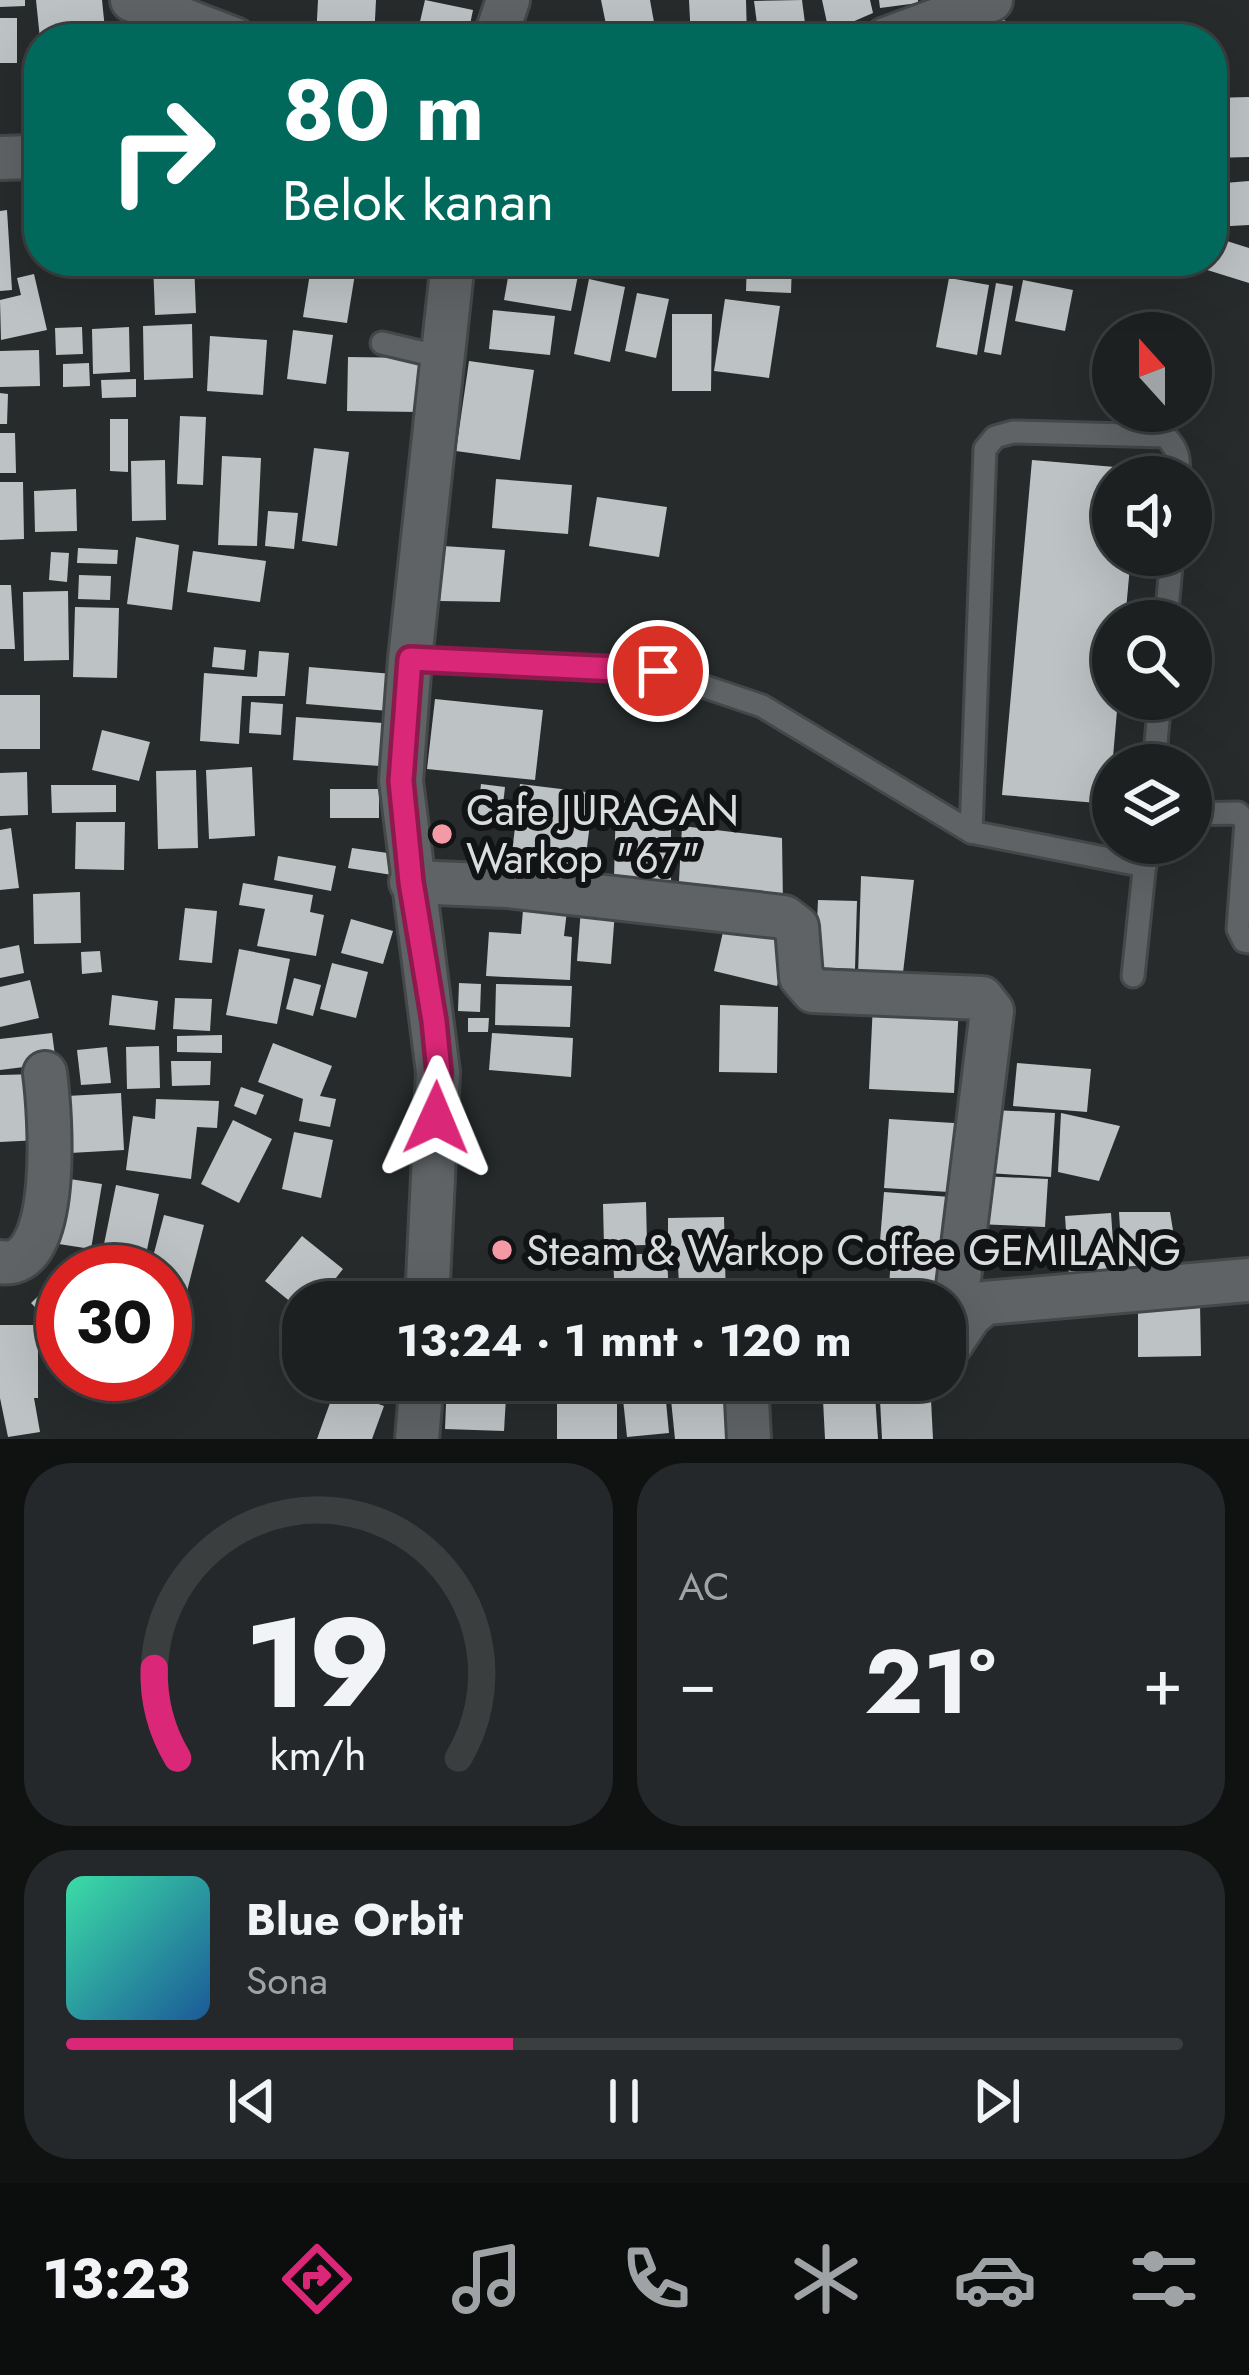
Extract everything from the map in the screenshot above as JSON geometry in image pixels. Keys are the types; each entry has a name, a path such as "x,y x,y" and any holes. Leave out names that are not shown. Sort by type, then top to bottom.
{"street":[{"path":"132,0 195,24"},
{"path":"916,24 949,8 991,0"},
{"path":"429,1281 439,1072 401,781 451,276"},
{"path":"411,882 508,886 784,917 797,927 801,977 813,991 982,998 992,1012 956,1281"},
{"path":"0,1262 12,1264 25,1258 40,1233 49,1184 45,1073"},
{"path":"966,1320 985,1303 1249,1280"},
{"path":"417,1439 420,1401"},
{"path":"747,1401 749,1439"}],"lane":[{"path":"382,343 441,358"},
{"path":"971,832 985,449 994,436 1013,431 1165,436 1178,456"},
{"path":"410,659 658,671 762,706 971,832 1092,848"},
{"path":"1212,814 1238,813 1246,822 1238,928 1249,942"},
{"path":"1133,976 1145,864"}],"building":[{"path":"0,0 25,0 25,6 0,7"},
{"path":"36,0 102,0 104,24 38,24"},
{"path":"318,0 376,0 375,24 317,24"},
{"path":"425,0 473,10 470,24 419,24"},
{"path":"601,0 650,0 654,24 606,24"},
{"path":"689,0 746,0 747,24 690,24"},
{"path":"802,0 805,24 757,24 754,1"},
{"path":"822,0 870,0 873,13 848,24 827,24"},
{"path":"879,0 918,0 918,3 880,8"},
{"path":"982,13 1015,24 978,24"},
{"path":"0,18 17,18 17,63 0,63"},
{"path":"1249,97 1249,157 1227,158 1227,98"},
{"path":"1249,181 1249,225 1227,226 1227,183"},
{"path":"7,210 12,290 0,291 0,211"},
{"path":"1227,241 1249,248 1249,283 1226,276"},
{"path":"34,276 47,330 1,340 0,300 21,295 17,278"},
{"path":"154,276 195,276 196,313 155,315"},
{"path":"310,276 355,276 347,323 303,317"},
{"path":"508,276 578,276 571,311 504,300"},
{"path":"746,276 792,276 791,293 746,291"},
{"path":"949,278 989,285 977,355 936,347"},
{"path":"589,279 625,287 610,362 574,354"},
{"path":"1023,280 1073,290 1065,331 1015,321"},
{"path":"996,283 1013,286 1001,355 984,352"},
{"path":"637,293 669,299 656,358 625,351"},
{"path":"725,299 780,306 769,378 714,371"},
{"path":"493,310 555,316 550,355 489,349"},
{"path":"672,314 712,314 711,391 672,391"},
{"path":"192,324 193,378 144,380 143,326"},
{"path":"82,327 83,354 56,355 55,328"},
{"path":"129,327 130,372 93,374 92,329"},
{"path":"293,330 333,335 326,384 287,379"},
{"path":"210,336 267,340 263,395 207,391"},
{"path":"39,350 40,386 0,387 0,351"},
{"path":"348,357 420,358 419,412 347,411"},
{"path":"469,361 534,370 520,460 456,451"},
{"path":"89,363 90,386 63,387 63,364"},
{"path":"136,379 136,397 102,398 101,380"},
{"path":"0,393 8,394 7,424 0,424"},
{"path":"180,416 206,417 203,485 177,484"},
{"path":"110,419 128,419 128,472 110,471"},
{"path":"0,433 15,433 16,473 0,473"},
{"path":"314,448 349,452 337,546 302,541"},
{"path":"222,456 261,458 257,546 218,545"},
{"path":"165,460 166,520 132,521 131,461"},
{"path":"1032,460 1092,465 1092,576 1129,576 1127,600 1092,600 1092,720 1116,720 1114,744 1092,744 1092,803 1002,795"},
{"path":"496,479 572,485 568,534 492,528"},
{"path":"0,482 23,482 24,539 0,540"},
{"path":"76,489 77,531 35,532 34,491"},
{"path":"597,497 667,507 659,557 589,546"},
{"path":"268,511 298,513 294,549 265,546"},
{"path":"136,537 179,545 172,610 127,604"},
{"path":"443,546 505,550 500,602 440,601"},
{"path":"78,548 118,550 117,564 77,563"},
{"path":"193,551 266,561 260,602 187,592"},
{"path":"51,552 69,553 67,582 49,580"},
{"path":"79,575 111,576 110,600 78,599"},
{"path":"0,585 11,585 15,649 0,649"},
{"path":"68,591 69,660 24,661 23,592"},
{"path":"75,607 119,608 117,678 73,677"},
{"path":"214,647 246,650 244,670 212,667"},
{"path":"259,651 289,653 285,696 242,696 239,744 200,741 204,673 257,677"},
{"path":"309,667 393,674 389,711 306,704"},
{"path":"0,695 40,695 40,749 0,749"},
{"path":"435,699 543,710 535,780 427,769"},
{"path":"251,702 283,704 281,735 249,733"},
{"path":"296,717 383,723 380,766 293,760"},
{"path":"102,730 150,742 139,781 92,770"},
{"path":"252,767 255,836 209,839 206,770"},
{"path":"196,770 198,848 158,849 156,771"},
{"path":"27,772 28,815 0,816 0,773"},
{"path":"481,784 505,787 501,823 477,820"},
{"path":"520,784 594,793 584,870 511,862"},
{"path":"51,785 116,785 116,812 52,813"},
{"path":"330,789 379,789 379,818 330,818"},
{"path":"616,800 671,805 671,880 614,878"},
{"path":"76,822 125,822 124,870 75,869"},
{"path":"682,826 782,838 783,905 678,899"},
{"path":"11,828 19,888 0,890 0,830"},
{"path":"352,848 395,854 392,875 348,868"},
{"path":"278,856 336,866 331,891 274,880"},
{"path":"861,876 914,880 902,981 858,976"},
{"path":"243,883 313,895 310,912 324,915 316,956 257,946 265,909 239,905"},
{"path":"80,892 81,943 34,944 33,894"},
{"path":"524,898 568,902 564,936 572,937 570,980 486,976 489,932 521,934"},
{"path":"818,900 857,901 855,969 815,967"},
{"path":"185,908 217,911 212,963 179,960"},
{"path":"581,908 615,911 611,964 577,961"},
{"path":"351,919 393,931 383,964 341,953"},
{"path":"726,919 789,933 777,986 714,971"},
{"path":"19,945 24,973 0,978 0,949"},
{"path":"239,949 290,959 277,1024 226,1015"},
{"path":"100,951 102,972 82,974 81,952"},
{"path":"332,963 368,972 356,1018 320,1009"},
{"path":"294,978 321,985 313,1016 286,1009"},
{"path":"30,980 39,1018 0,1027 0,987"},
{"path":"459,983 481,984 480,1012 458,1011"},
{"path":"496,984 572,986 570,1027 495,1025"},
{"path":"112,995 158,1001 155,1030 109,1025"},
{"path":"175,998 212,999 210,1031 173,1029"},
{"path":"873,1003 959,1007 954,1093 869,1089"},
{"path":"720,1005 778,1007 777,1073 719,1072"},
{"path":"468,1018 489,1018 488,1032 468,1032"},
{"path":"52,1033 56,1063 0,1070 0,1039"},
{"path":"492,1033 573,1038 571,1077 489,1070"},
{"path":"222,1035 222,1053 177,1052 177,1036"},
{"path":"273,1043 332,1066 320,1096 336,1099 330,1127 299,1121 303,1099 258,1082"},
{"path":"159,1046 160,1088 127,1089 126,1047"},
{"path":"107,1047 111,1083 81,1085 77,1050"},
{"path":"171,1061 211,1061 210,1085 172,1086"},
{"path":"1017,1063 1091,1069 1087,1112 1013,1106"},
{"path":"38,1074 40,1140 0,1142 0,1075"},
{"path":"241,1087 264,1095 256,1115 234,1106"},
{"path":"121,1093 124,1150 70,1153 67,1096"},
{"path":"156,1099 219,1101 217,1128 197,1127 191,1179 126,1170 133,1116 155,1119"},
{"path":"993,1110 1055,1113 1051,1177 988,1173"},
{"path":"1061,1113 1120,1126 1099,1181 1058,1172"},
{"path":"889,1119 970,1124 965,1193 884,1188"},
{"path":"233,1120 272,1139 239,1203 201,1184"},
{"path":"294,1132 333,1140 321,1198 282,1189"},
{"path":"979,1176 1048,1179 1045,1227 977,1224"},
{"path":"57,1177 102,1184 92,1245 46,1242"},
{"path":"116,1185 159,1194 148,1245 104,1245"},
{"path":"884,1192 964,1198 946,1281 889,1281 892,1242 880,1241"},
{"path":"646,1202 647,1245 604,1246 603,1204"},
{"path":"1119,1212 1170,1212 1180,1273 1123,1274"},
{"path":"1111,1213 1115,1271 1069,1274 1065,1216"},
{"path":"164,1215 204,1225 192,1272 192,1245 156,1245"},
{"path":"724,1217 726,1281 679,1281 677,1248 668,1249 668,1218"},
{"path":"302,1236 343,1269 334,1281 282,1281 282,1295 265,1281"},
{"path":"667,1253 668,1281 614,1281 613,1255"},
{"path":"1200,1303 1201,1356 1138,1357 1138,1305"},
{"path":"0,1325 36,1325 34,1398 40,1432 8,1437 0,1398"},
{"path":"331,1401 370,1401 384,1406 372,1439 317,1439"},
{"path":"446,1401 506,1401 504,1431 445,1429"},
{"path":"557,1401 617,1401 617,1439 557,1439"},
{"path":"623,1401 666,1401 669,1433 627,1437"},
{"path":"671,1401 741,1401 745,1439 675,1439"},
{"path":"823,1401 875,1401 878,1439 825,1439"},
{"path":"880,1401 931,1401 933,1439 882,1439"}],"place":[{"name":"Cafe JURAGAN Warkop \"67\"","path":"442,834"},
{"name":"Steam & Warkop Coffee GEMILANG","path":"502,1250"}],"route":[{"path":"436,1118 439,1072 434,1021 411,882 401,781 410,659 658,671"}]}
